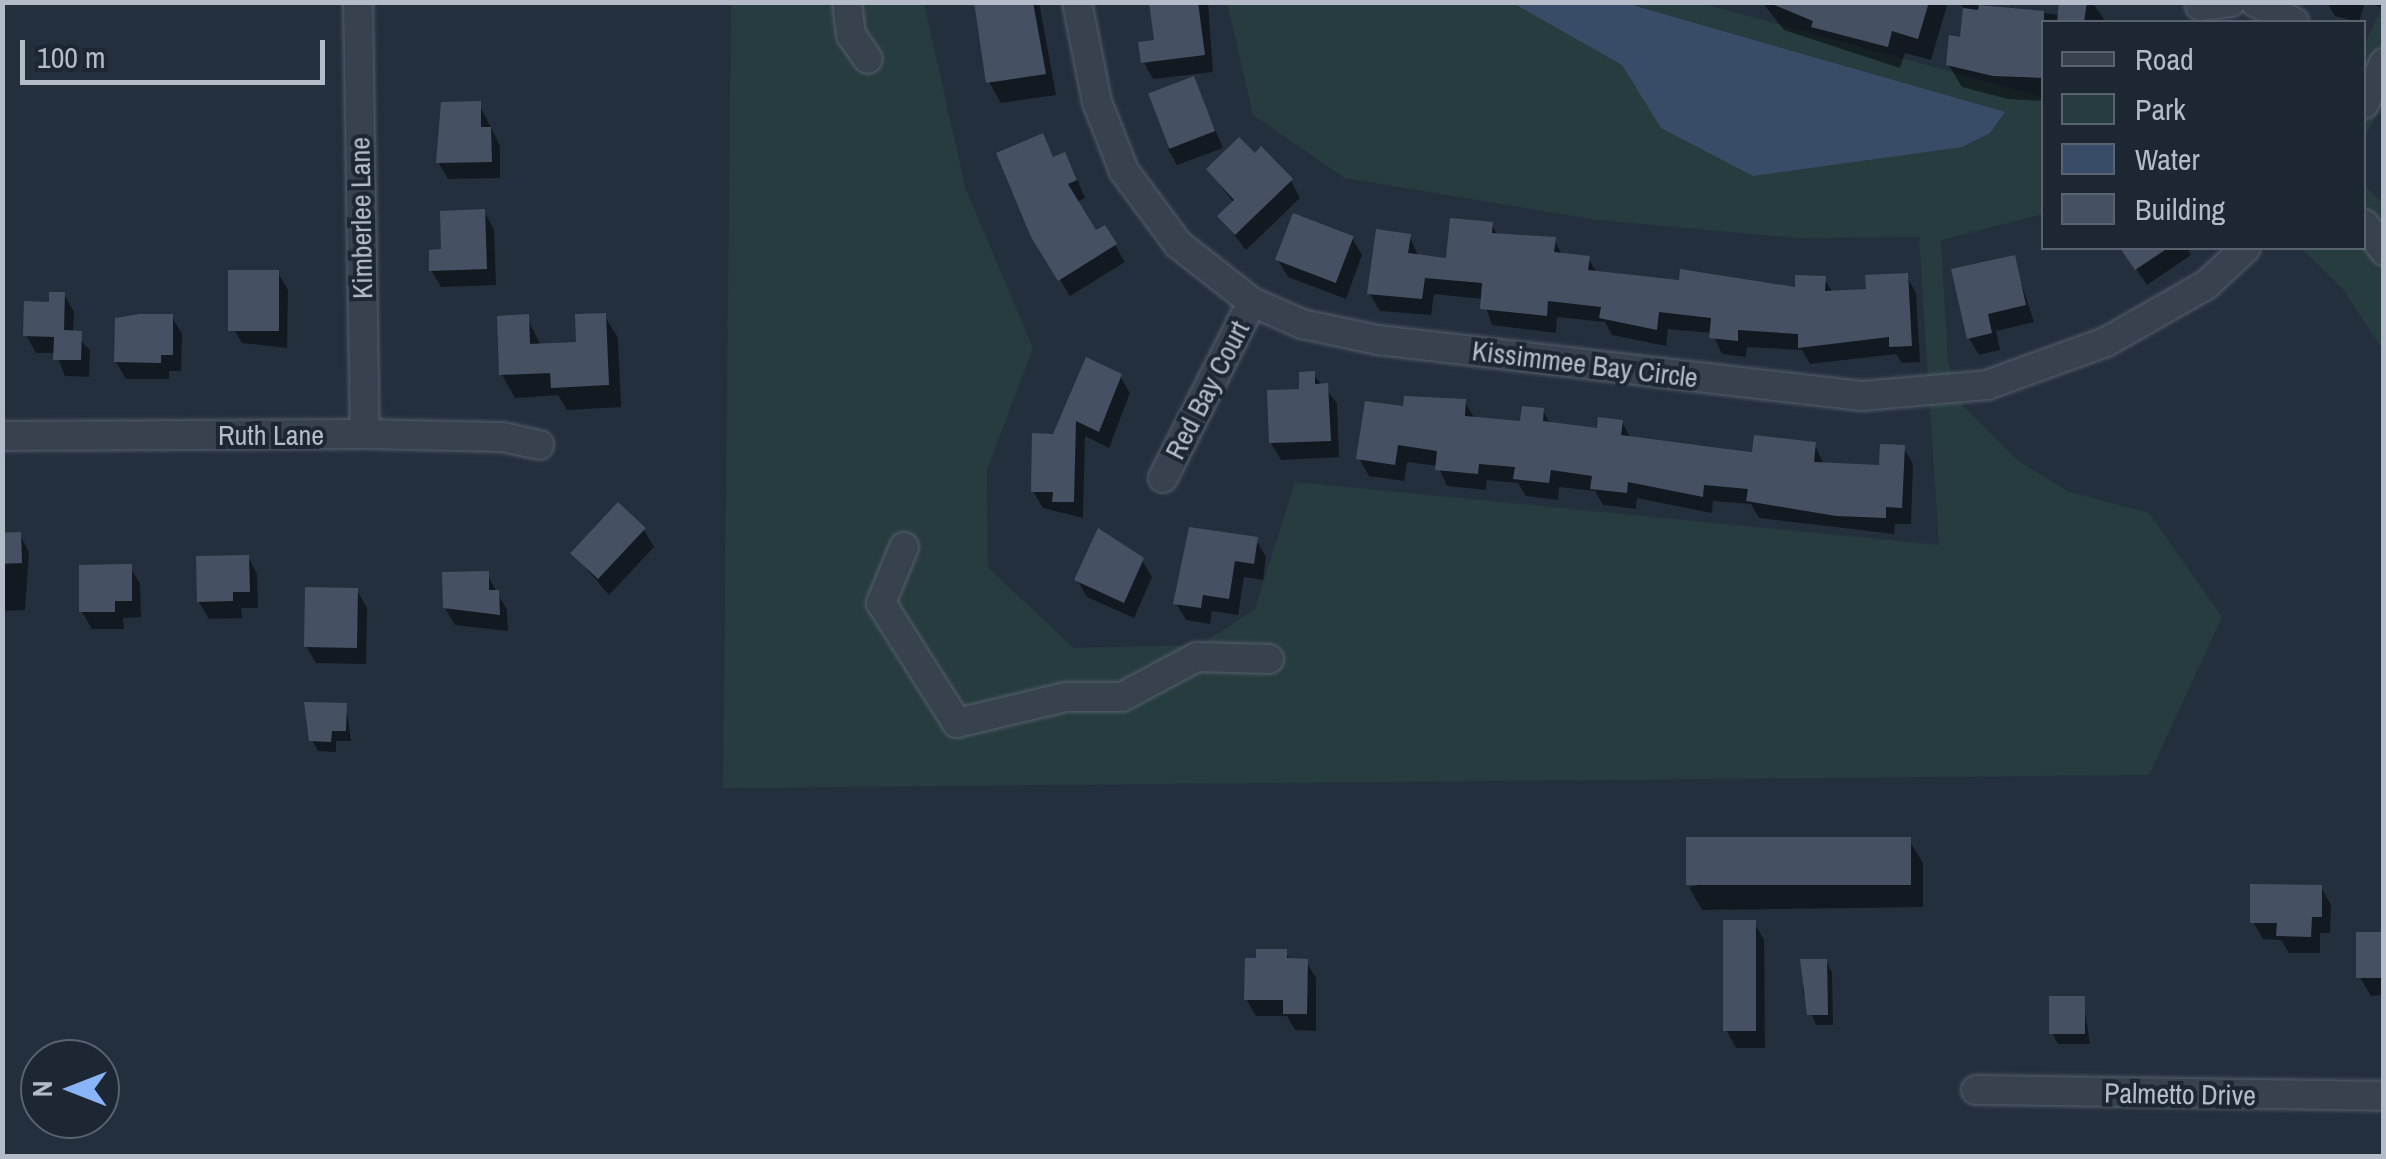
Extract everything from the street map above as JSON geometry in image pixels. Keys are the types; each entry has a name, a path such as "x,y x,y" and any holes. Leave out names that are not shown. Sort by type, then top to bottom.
{"street":[{"name":"Kimberlee Lane","path":"358,2 364,434"},
{"path":"847,2 851,35 868,59"},
{"name":"Kissimmee Bay Circle","path":"1077,2 1097,102 1124,171 1178,244 1252,302 1302,324 1378,340 1862,396 1987,385 2106,342 2206,285 2244,250"},
{"path":"2206,10 2231,2"},
{"path":"2255,2 2290,20"},
{"path":"2366,227 2384,251"},
{"name":"Red Bay Court","path":"1163,478 1252,302"},
{"name":"Ruth Lane","path":"2,436 502,436 539,444"},
{"path":"904,547 882,602 957,723 1065,697 1122,697 1197,657 1269,658"},
{"name":"Palmetto Drive","path":"1976,1090 2384,1096"}],"green space":[{"path":"1227,2 1701,3 2041,96 2041,215 1941,240 1948,363 1964,407 2017,460 2069,492 2149,513 2222,617 2149,775 723,788 731,3 924,3 965,187 1033,348 987,470 988,568 1074,648 1200,645 1255,609 1295,482 1939,545 1919,237 1797,238 1598,220 1345,178 1253,115"},
{"path":"2383,5 2383,104 2366,134 2366,41"},
{"path":"2366,186 2383,204 2383,350 2342,288 2303,250 2366,250"}],"water":[{"path":"1513,3 1625,3 2005,112 1990,133 1962,147 1753,176 1661,128 1622,65"}],"building":[{"path":"974,2 1033,2 1046,74 986,83"},
{"path":"1149,2 1198,2 1205,55 1141,63 1138,42 1154,40"},
{"path":"1767,2 1929,2 1918,39 1892,31 1888,47 1811,27 1813,21"},
{"path":"2059,2 2087,2 2084,20 2057,20"},
{"path":"1979,5 2044,11 2041,78 1993,76 1946,65 1949,35 1960,37 1963,8 1978,10"},
{"path":"1194,76 1215,131 1169,149 1148,94"},
{"path":"481,101 481,127 491,127 492,162 436,163 441,102"},
{"path":"1043,133 1053,157 1065,152 1077,180 1068,184 1096,230 1105,225 1117,244 1058,281 1031,237 996,153"},
{"path":"1239,137 1255,153 1261,146 1293,179 1235,235 1217,216 1234,200 1206,169"},
{"path":"485,209 487,269 429,271 429,250 441,249 440,211"},
{"path":"1293,213 1354,236 1336,283 1275,260"},
{"path":"1450,218 1493,222 1492,233 1556,237 1554,252 1590,256 1588,270 1679,280 1680,269 1795,287 1795,275 1826,276 1825,291 1866,289 1865,275 1908,273 1912,346 1889,347 1889,337 1798,348 1798,334 1738,330 1738,341 1709,338 1711,318 1659,312 1657,330 1599,318 1601,307 1548,301 1547,316 1480,309 1482,283 1425,278 1422,299 1367,294 1376,229 1411,234 1408,253 1446,258"},
{"path":"2121,250 2165,250 2135,270"},
{"path":"2015,255 2026,305 1988,314 1992,333 1967,339 1951,269"},
{"path":"228,270 279,270 279,331 228,331"},
{"path":"49,292 65,292 64,330 82,331 81,360 53,360 54,337 23,336 24,301 49,302"},
{"path":"606,313 609,385 551,388 550,373 499,375 497,316 529,314 530,344 576,342 575,314"},
{"path":"173,314 173,355 161,355 161,363 114,362 115,318"},
{"path":"1086,357 1122,374 1099,432 1076,421 1074,502 1052,502 1053,492 1031,492 1032,433 1053,434"},
{"path":"1315,371 1315,384 1328,383 1331,441 1269,443 1267,390 1299,389 1299,372"},
{"path":"1404,396 1466,399 1465,416 1520,421 1522,406 1544,408 1543,421 1597,428 1598,417 1623,420 1621,435 1752,452 1754,435 1816,442 1814,462 1879,465 1880,444 1905,445 1902,508 1886,507 1886,518 1836,516 1746,501 1748,489 1704,485 1703,497 1628,482 1627,493 1590,489 1592,476 1551,470 1549,483 1513,479 1515,467 1479,464 1478,474 1435,470 1437,451 1398,445 1395,465 1356,459 1365,401 1403,406"},
{"path":"618,502 646,528 598,579 570,553"},
{"path":"1189,527 1258,537 1254,564 1235,561 1229,599 1203,595 1201,608 1173,604"},
{"path":"1098,528 1144,558 1124,603 1074,580"},
{"path":"21,532 22,563 3,564 2,533"},
{"path":"249,555 250,592 233,592 233,601 197,602 196,556"},
{"path":"132,564 132,601 115,601 115,612 79,612 79,565"},
{"path":"489,571 489,590 499,590 500,615 443,608 442,572"},
{"path":"305,587 358,588 357,648 304,647"},
{"path":"304,702 347,703 346,731 332,731 331,742 309,741"},
{"path":"1686,837 1911,837 1911,885 1686,885"},
{"path":"2250,884 2322,885 2322,917 2312,917 2311,937 2276,936 2277,923 2250,923"},
{"path":"1723,920 1756,920 1756,1031 1723,1031"},
{"path":"2356,932 2384,932 2384,978 2356,978"},
{"path":"1256,949 1287,949 1287,958 1308,959 1307,1014 1283,1014 1283,1000 1244,1000 1245,958 1256,958"},
{"path":"1800,959 1827,959 1828,1015 1807,1015"},
{"path":"2049,996 2085,996 2085,1034 2049,1034"}]}
